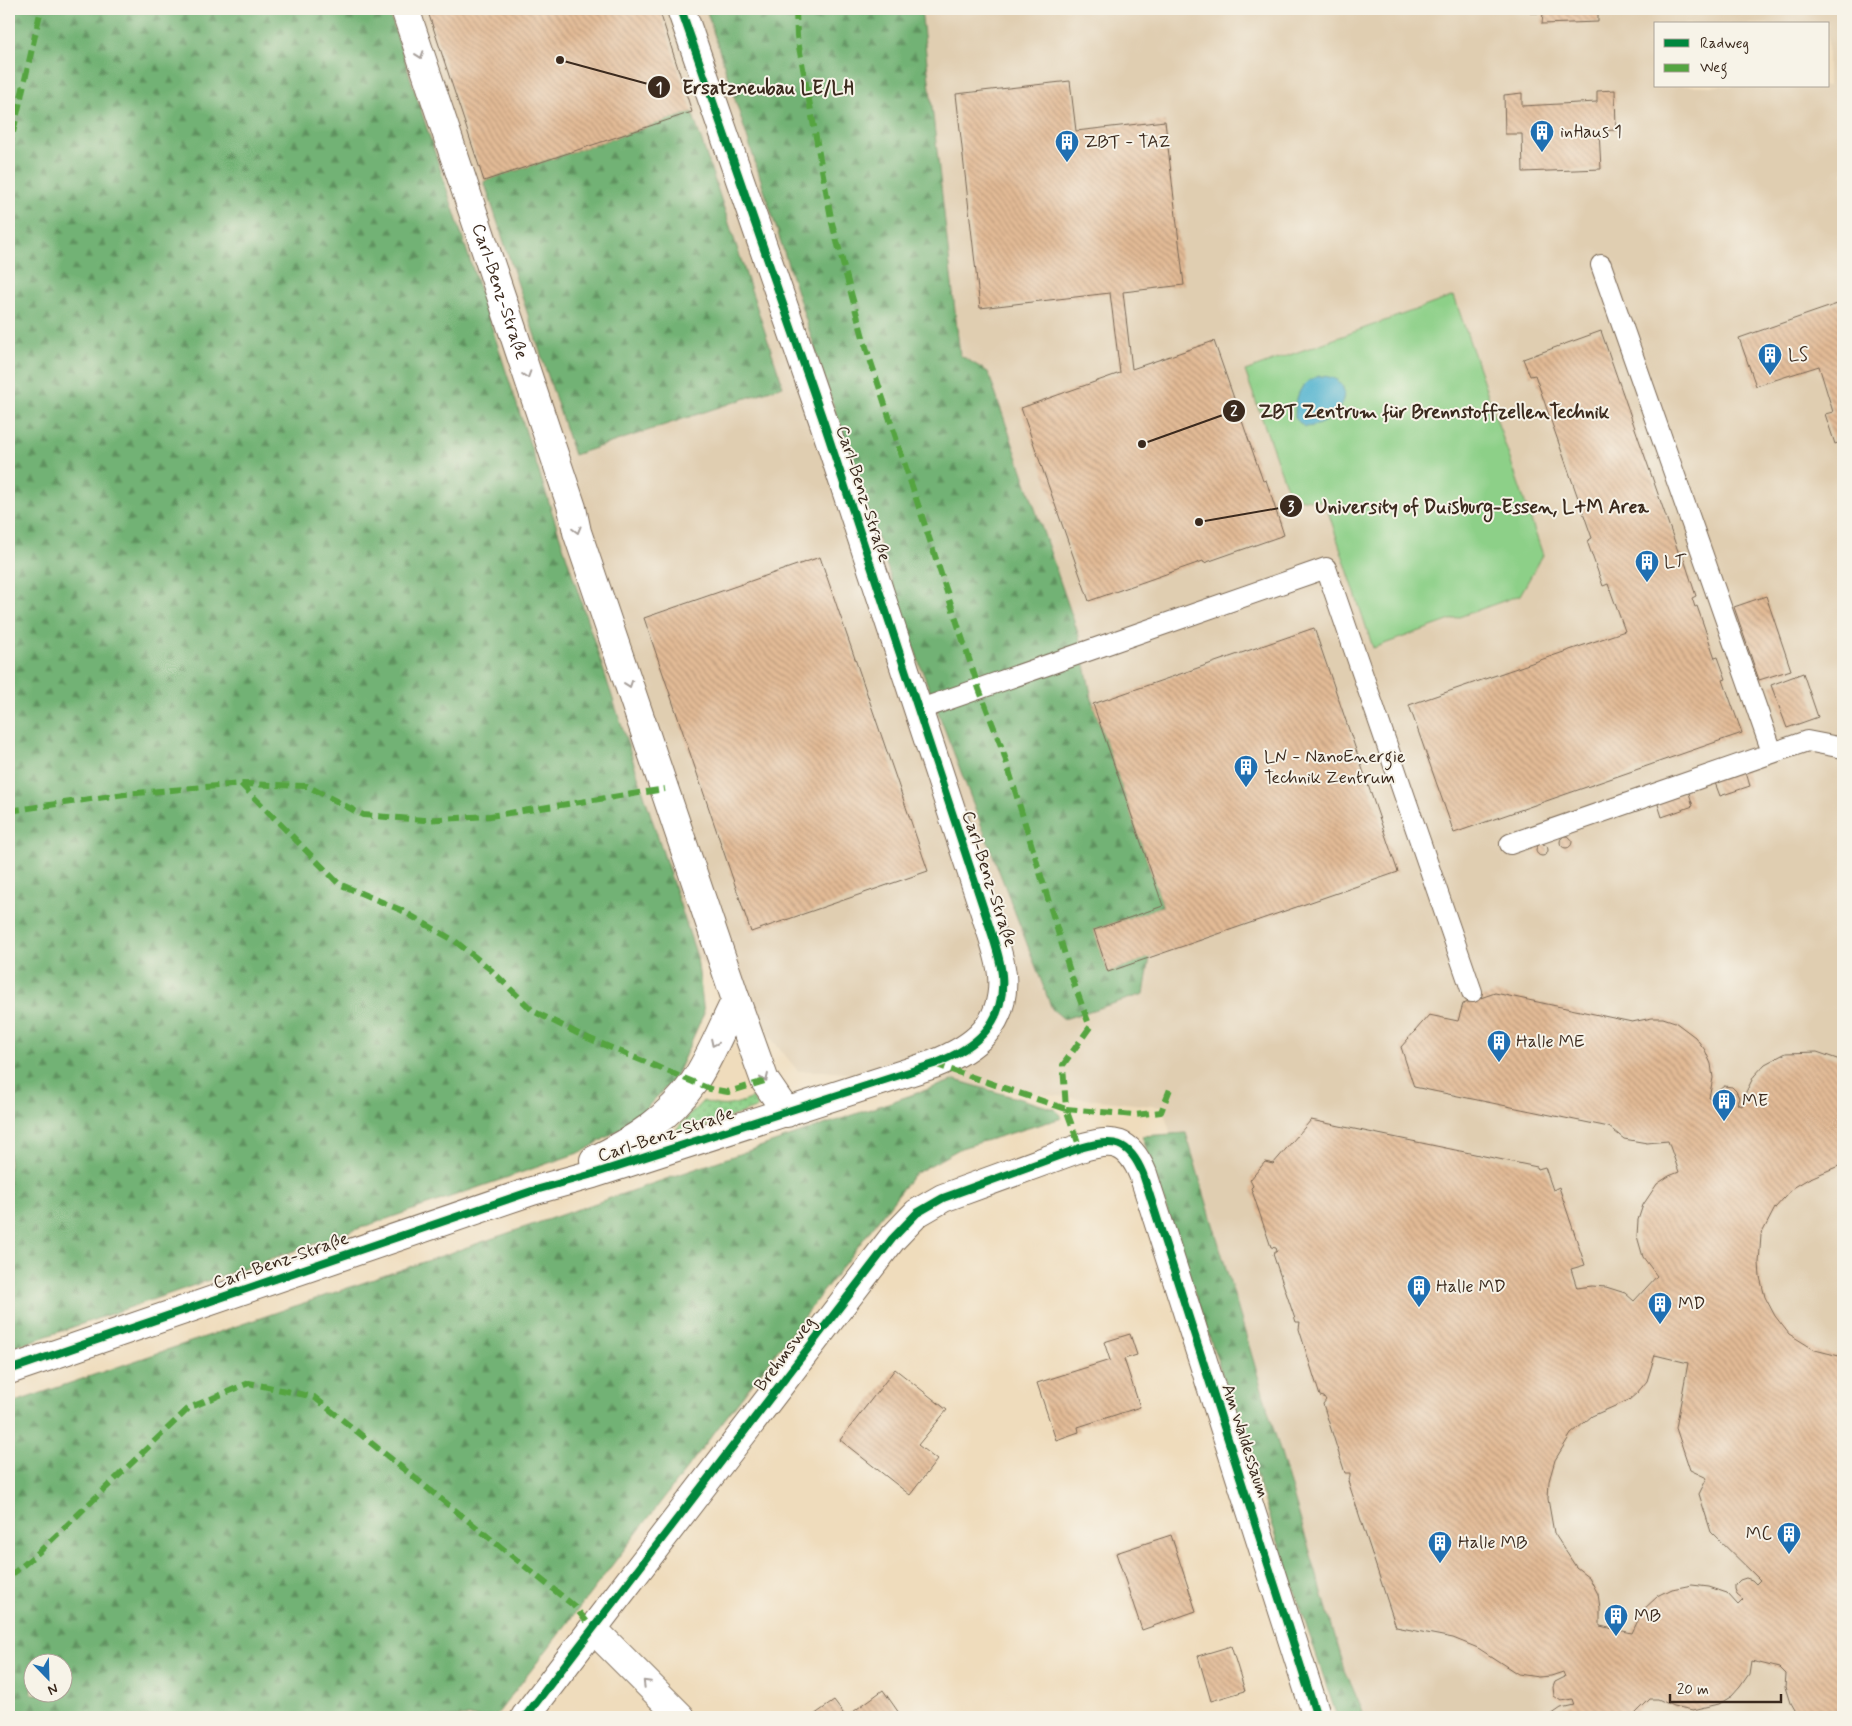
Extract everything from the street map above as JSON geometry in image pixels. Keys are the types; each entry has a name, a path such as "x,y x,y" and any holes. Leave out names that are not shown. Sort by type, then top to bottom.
{"street":[{"name":"Carl-Benz-Straße","path":"405,9 569,499 577,532 736,1000 766,1081 787,1113"},
{"name":"Carl-Benz-Straße","path":"9,1370 532,1191 787,1113 951,1058 979,1039 991,1026 996,1016 1002,991 1002,974 999,958 827,432 682,9"},
{"name":"Carl-Benz-Straße","path":"532,1191 622,1146 646,1131 667,1113 694,1082 736,1000"},
{"name":"Brehmsweg","path":"525,1717 892,1239 917,1213 943,1198 1090,1145 1110,1143 1126,1147 1136,1158 1143,1174"},
{"name":"Am Waldessaum","path":"1143,1174 1318,1717"},
{"path":"593,1629 681,1717"}],"lane":[{"path":"1601,265 1772,752"},
{"path":"918,710 1326,568 1472,992"},
{"path":"1510,844 1807,741 1843,748"}],"shaded area":[{"path":"388,9 1843,9 1843,1717 1365,1717 1345,1670 1162,1107 824,1071 798,1071 769,1036 697,957"}],"green space":[{"path":"9,9 388,9 697,957 704,1013 675,1078 635,1120 584,1151 9,1349"},
{"path":"706,9 921,9 960,355 988,372 1079,636 1093,704 1163,906 1094,930 1108,972 1150,957 1144,994 1064,1019 1052,1009 920,665 838,420"},
{"path":"692,112 783,386 574,455 484,181"},
{"path":"1454,296 1543,555 1520,595 1373,648 1325,502 1290,497 1245,371"},
{"path":"955,1080 1055,1109 1062,1118 961,1148 913,1175 495,1717 9,1717 9,1404"},
{"path":"753,1098 758,1107 682,1135 677,1132 677,1128 703,1101 717,1105 728,1105"},
{"path":"1186,1133 1345,1670 1365,1717 1337,1717 1142,1136"}],"water":[{"path":"1319,376 1333,378 1341,384 1344,392 1342,402 1337,411 1328,419 1317,425 1304,427 1295,418 1297,398 1307,382"}],"building":[{"path":"427,9 659,9 692,112 484,181"},
{"path":"1530,9 1598,9 1598,22 1542,24 1543,13 1530,13"},
{"path":"1070,81 1076,131 1165,121 1184,285 1123,292 1132,369 1214,341 1263,481 1266,480 1284,535 1089,601 1021,408 1120,373 1110,293 980,308 956,94"},
{"path":"1615,90 1616,130 1599,131 1601,169 1523,172 1522,134 1505,134 1504,95 1522,93 1522,106 1597,102 1597,91"},
{"name":"LS","path":"1843,302 1843,441 1835,444 1825,414 1833,412 1819,366 1756,386 1739,338"},
{"name":"LT","path":"1601,331 1679,554 1682,553 1696,596 1692,598 1695,607 1697,606 1715,658 1718,657 1726,679 1723,680 1742,733 1454,833 1409,705 1625,631 1608,584 1603,586 1587,541 1592,538 1535,375 1530,376 1523,359"},
{"path":"820,557 928,871 751,932 644,618"},
{"path":"1766,596 1791,670 1759,680 1734,607"},
{"name":"LN - NanoEnergie Technik Zentrum","path":"1314,628 1398,872 1108,972 1094,930 1163,906 1093,704"},
{"path":"1803,673 1818,717 1787,728 1771,685"},
{"path":"1745,769 1750,786 1720,796 1714,780"},
{"path":"1688,790 1693,806 1662,817 1657,801"},
{"path":"1564,836 1568,836 1572,842 1568,848 1564,848 1560,844 1560,840"},
{"path":"1540,844 1544,844 1548,850 1544,856 1540,856 1536,852 1536,848"},
{"path":"1495,993 1632,1022 1663,1018 1675,1022 1695,1037 1705,1050 1711,1064 1713,1078 1709,1098 1716,1099 1718,1091 1724,1086 1732,1087 1739,1098 1737,1104 1742,1106 1745,1094 1754,1076 1765,1064 1786,1053 1817,1052 1840,1060 1843,1064 1843,1162 1841,1165 1808,1179 1793,1188 1775,1208 1761,1235 1759,1263 1765,1297 1775,1316 1789,1334 1815,1350 1843,1357 1843,1717 1798,1717 1790,1703 1785,1687 1786,1674 1780,1668 1751,1661 1749,1674 1740,1687 1732,1696 1719,1704 1693,1710 1673,1706 1658,1699 1650,1699 1632,1717 1548,1717 1561,1708 1574,1705 1572,1699 1561,1701 1554,1696 1553,1687 1555,1682 1565,1677 1563,1672 1551,1676 1538,1677 1518,1674 1478,1648 1453,1638 1396,1627 1348,1481 1350,1473 1345,1473 1323,1404 1326,1400 1320,1396 1299,1329 1300,1322 1296,1322 1273,1254 1277,1251 1276,1248 1271,1247 1250,1180 1265,1162 1273,1164 1311,1120 1537,1167 1538,1169 1545,1167 1553,1190 1559,1187 1585,1265 1571,1269 1577,1288 1606,1287 1625,1293 1634,1301 1657,1276 1643,1257 1637,1236 1638,1220 1643,1205 1657,1184 1679,1172 1668,1141 1647,1143 1624,1139 1609,1127 1414,1087 1401,1047 1429,1015 1458,1021 1463,1004","holes":["1655,1355 1688,1363 1676,1428 1690,1470 1707,1478 1699,1494 1711,1532 1760,1580 1756,1584 1746,1578 1740,1580 1735,1585 1737,1595 1743,1600 1738,1605 1727,1593 1709,1587 1692,1585 1672,1589 1658,1596 1643,1610 1632,1633 1600,1626 1598,1594 1589,1577 1576,1567 1554,1533 1548,1499 1549,1481 1555,1460 1571,1434 1592,1416 1629,1400 1637,1393 1647,1381"]},
{"path":"1130,1334 1137,1355 1124,1359 1140,1407 1078,1427 1079,1432 1056,1440 1037,1383 1110,1360 1104,1342"},
{"path":"895,1369 947,1410 918,1445 937,1460 910,1495 840,1440"},
{"path":"1171,1535 1196,1611 1142,1630 1116,1553"},
{"path":"1231,1646 1245,1691 1211,1701 1198,1656"},
{"path":"883,1690 899,1713 893,1717 846,1717"},
{"path":"834,1701 846,1717 811,1717"}],"marked path":[{"path":"9,150 41,9"},
{"path":"796,9 797,36 832,223 864,341 979,689 1003,751 1072,978 1090,1027 1063,1065 1066,1109 1135,1115 1161,1112 1170,1089"},
{"path":"241,784 339,884 401,910 455,941 491,970 533,1011 583,1036 710,1089 728,1092 765,1081"},
{"path":"9,811 125,794 241,784 307,786 363,815 424,820 490,816 665,789"},
{"path":"934,1064 1066,1109 1080,1148"},
{"path":"9,1577 39,1552 189,1408 249,1383 314,1397 573,1605 593,1629"}],"cycle path":[{"path":"9,1370 532,1191 593,1174 934,1064 949,1058 975,1042 993,1020 999,1007 1002,992 1002,975 996,945 824,423 681,9"},
{"path":"525,1717 892,1239 917,1213 943,1198 1080,1148 1102,1143 1119,1144 1126,1148 1138,1163 1143,1174 1317,1717"}],"place":[{"name":"Ersatzneubau LE/LH","path":"560,60"},
{"name":"inHaus 1","path":"1542,153"},
{"name":"ZBT - TAZ","path":"1067,163"},
{"name":"LS","path":"1770,376"},
{"name":"ZBT Zentrum für BrennstoffzellenTechnik","path":"1142,444"},
{"name":"University of Duisburg-Essen, L+M Area","path":"1199,522"},
{"name":"LT","path":"1647,583"},
{"name":"LN - NanoEnergie Technik Zentrum","path":"1246,788"},
{"name":"Halle ME","path":"1499,1063"},
{"name":"ME","path":"1724,1122"},
{"name":"Halle MD","path":"1419,1308"},
{"name":"MD","path":"1660,1325"},
{"name":"MC","path":"1789,1555"},
{"name":"Halle MB","path":"1440,1564"},
{"name":"MB","path":"1616,1637"}]}
